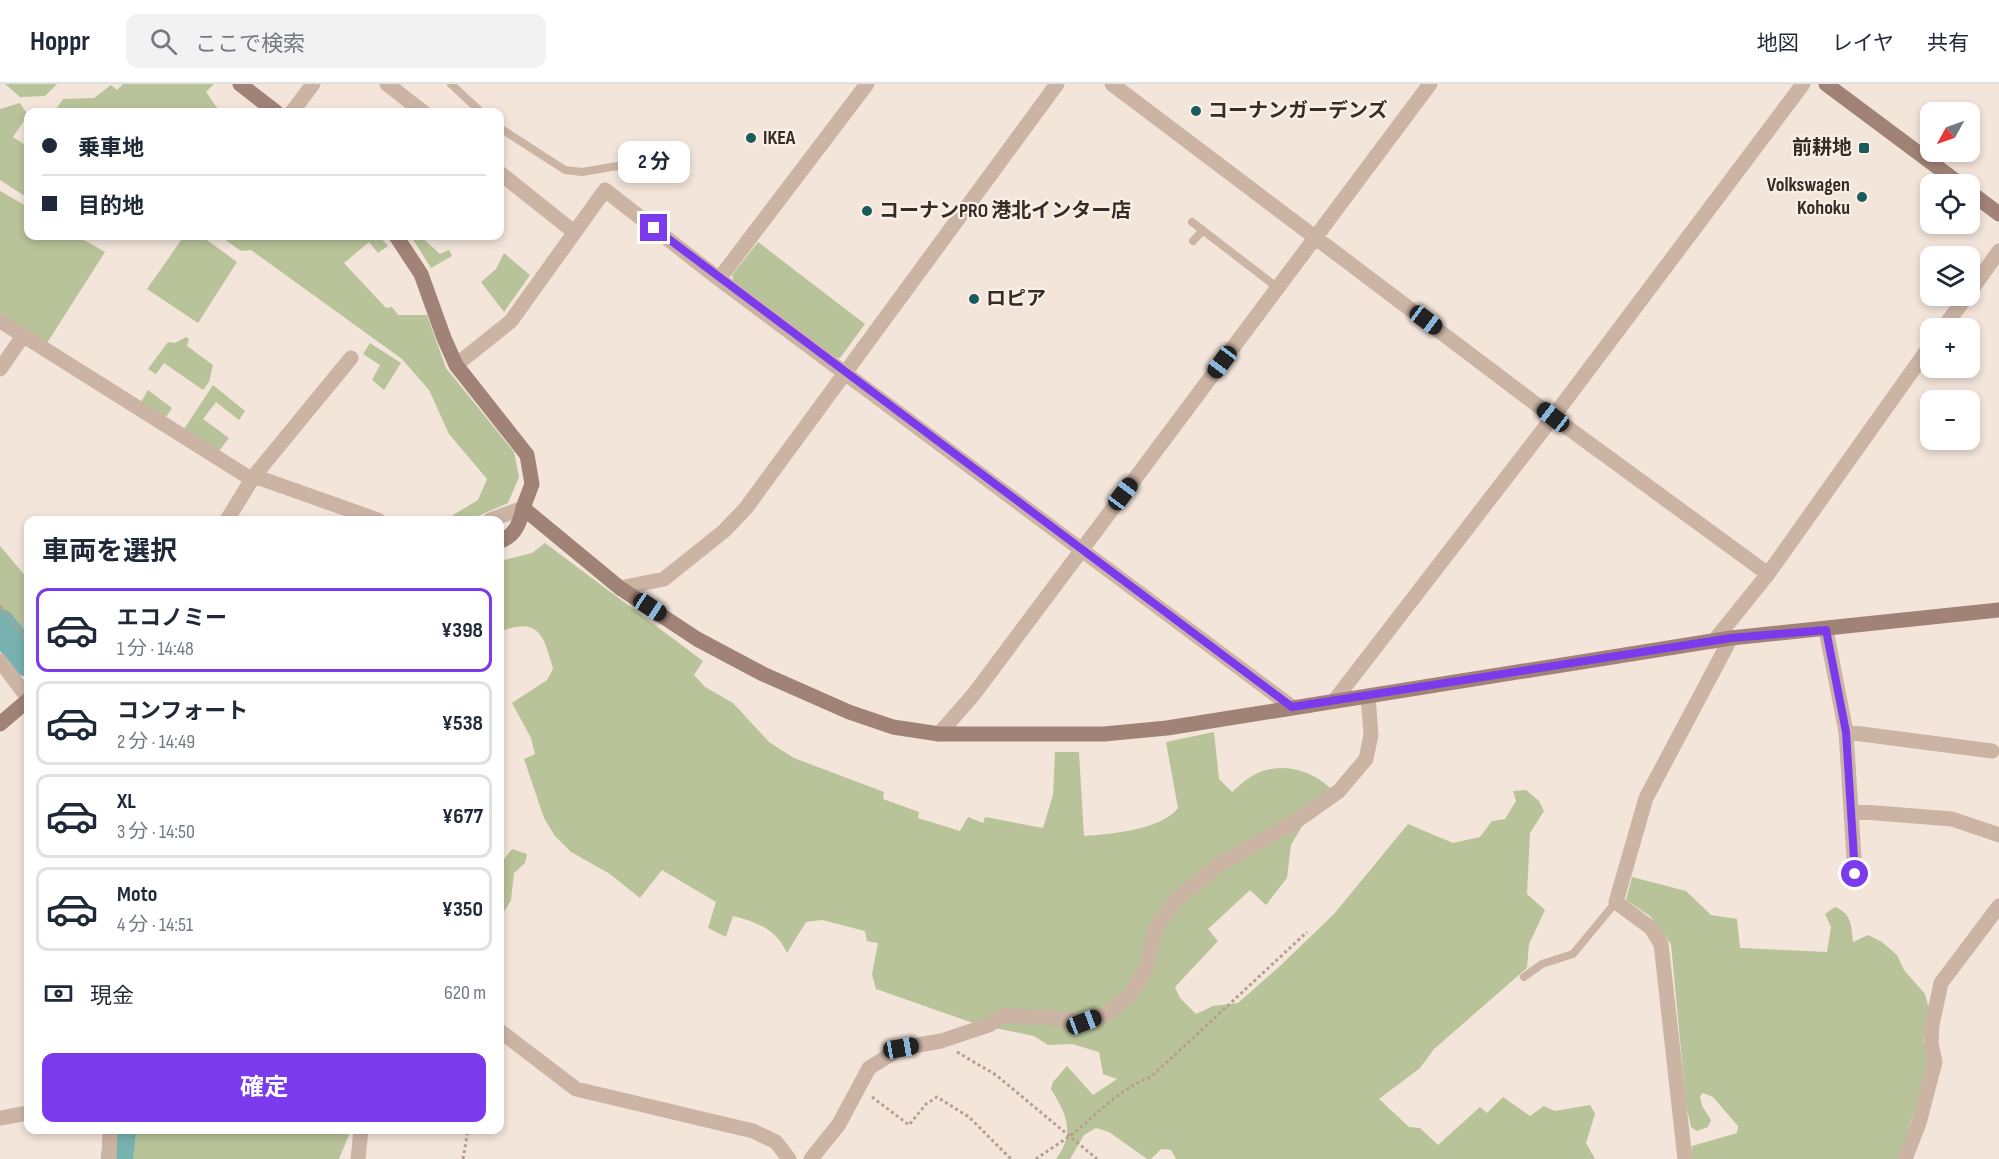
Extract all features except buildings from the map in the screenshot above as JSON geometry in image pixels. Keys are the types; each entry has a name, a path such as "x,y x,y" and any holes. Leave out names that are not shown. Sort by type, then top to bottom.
{"street":[{"path":"240,84 271,108"},
{"path":"295,108 313,84"},
{"path":"387,84 418,108"},
{"path":"719,279 867,84"},
{"path":"620,588 664,579 724,531 746,508 1057,84"},
{"path":"1112,84 1553,417 1768,574"},
{"path":"939,734 974,694 1430,84"},
{"path":"1334,701 1553,417 1803,84"},
{"path":"1826,84 1947,174"},
{"path":"504,176 573,232"},
{"path":"456,365 511,321 605,190 719,279 1292,707"},
{"path":"1980,200 1999,214"},
{"path":"399,240 421,274 456,365 527,455 532,483 519,524 504,539"},
{"path":"1980,277 1999,250"},
{"path":"0,321 248,477 254,476 367,516"},
{"path":"0,369 23,336"},
{"path":"229,516 254,476 351,358"},
{"path":"1713,641 1768,574 1920,360"},
{"path":"501,516 523,508"},
{"path":"523,508 620,588 697,639 763,674 849,712 893,727 939,734 1104,734 1167,728 1731,638 1826,630 1999,610"},
{"path":"1826,630 1846,732 1855,874"},
{"path":"1685,1159 1661,944 1651,928 1616,902 1646,798 1731,638"},
{"path":"0,661 24,694"},
{"path":"811,1159 839,1124 869,1068 901,1048 941,1041 989,1025 1003,1016 1046,1017 1084,1022 1106,1014 1129,997 1148,966 1155,929 1175,901 1220,864 1295,822 1339,791 1366,759 1371,735 1368,696"},
{"path":"0,724 24,703"},
{"path":"1846,732 1992,751"},
{"path":"1851,811 1952,819 1999,835"},
{"path":"1905,1159 1919,1123 1935,1062 1932,1025 1941,983 1999,906"},
{"path":"504,1034 576,1089 753,1131 776,1142 789,1159"},
{"path":"0,1118 24,1114"},
{"path":"109,1159 110,1134"},
{"path":"358,1159 361,1134"}],"lane":[{"path":"451,84 477,108"},
{"path":"504,131 565,170 582,172 658,159"},
{"path":"1192,222 1278,288"},
{"path":"1193,241 1203,230"},
{"path":"1524,977 1542,964 1573,954 1616,902"}],"path":[{"path":"0,606 24,636"},
{"path":"1036,1159 1070,1136 1120,1092 1132,1084 1151,1077 1307,932"},
{"path":"941,1041 996,1075 1097,1159"},
{"path":"859,1087 909,1125 926,1104 937,1097 969,1117 1011,1159"},
{"path":"463,1159 467,1134"}],"green space":[{"path":"5,84 57,84 45,96 20,97"},
{"path":"123,84 214,84 206,92 217,108 57,108 63,99 94,98 111,85 117,90"},
{"path":"20,103 24,109 24,121 13,137 24,144 24,195 0,180 0,109"},
{"path":"0,191 24,205 24,240 84,240 105,252 47,343 0,313"},
{"path":"181,240 207,240 237,262 198,323 147,289"},
{"path":"226,240 383,240 388,246 378,253 369,242 344,263 386,308 392,307 398,315 427,315 446,368 514,452 519,477 508,503 478,516 452,516 478,500 487,479 449,434 429,390 402,359 251,250 241,251"},
{"path":"414,240 424,240 440,254 449,250 452,256 431,268"},
{"path":"758,242 865,324 840,358 831,357 734,283 732,275"},
{"path":"504,253 530,275 504,312 481,282 496,269"},
{"path":"186,337 189,339 187,346 213,365 209,382 203,390 164,363 156,374 148,369 168,342 175,343"},
{"path":"370,343 401,363 384,390 372,380 380,365 363,354"},
{"path":"213,385 245,411 239,420 216,402 203,419 229,438 219,451 184,429"},
{"path":"148,390 172,408 166,417 141,402"},
{"path":"545,543 703,661 694,675 705,687 733,703 769,742 794,758 884,792 883,799 919,812 918,818 960,831 968,817 983,823 985,817 1043,828 1053,795 1055,752 1079,752 1084,836 1148,826 1170,815 1178,808 1166,742 1214,732 1219,779 1232,792 1254,775 1277,768 1300,770 1321,780 1338,796 1305,821 1291,845 1287,878 1266,905 1250,890 1208,929 1218,941 1175,987 1180,998 1196,1014 1213,1006 1238,1003 1280,966 1334,914 1408,824 1453,843 1480,837 1492,821 1505,819 1516,801 1513,791 1526,790 1539,801 1544,811 1530,833 1527,894 1545,910 1529,944 1527,968 1434,1049 1420,1068 1379,1099 1409,1127 1420,1128 1438,1145 1480,1107 1487,1113 1503,1097 1530,1116 1544,1106 1555,1111 1590,1105 1595,1114 1586,1143 1595,1159 1176,1159 1171,1150 1161,1149 1151,1159 1147,1159 1109,1132 1096,1128 1084,1135 1070,1159 1056,1159 1066,1140 1067,1123 1051,1089 1053,1082 1067,1066 1093,1095 1117,1079 1103,1074 1099,1052 1072,1044 1048,1045 1034,1036 976,1024 876,989 872,974 878,943 867,941 865,931 822,920 806,922 787,953 771,932 750,921 733,916 726,937 708,928 716,902 662,870 640,898 610,874 571,852 555,836 544,818 524,759 535,754 531,738 512,703 547,680 553,669 546,647 537,632 523,626 504,631 504,560 532,553"},
{"path":"0,546 24,574 24,633 0,608"},
{"path":"512,849 527,854 525,863 514,873 511,900 504,912 504,859"},
{"path":"1632,877 1686,891 1711,915 1737,919 1740,948 1827,952 1831,927 1825,914 1835,907 1848,917 1853,942 1868,935 1882,942 1897,955 1904,970 1925,994 1929,1009 1923,1041 1931,1061 1899,1159 1691,1159 1692,1146 1737,1133 1738,1126 1713,1097 1703,1093 1700,1096 1702,1106 1711,1120 1708,1127 1697,1131 1691,1127 1686,1104 1671,944 1650,916 1626,900"},
{"path":"115,1134 349,1134 339,1159 113,1159"}],"waterway":[{"path":"0,625 24,656"},
{"path":"117,1159 120,1134"}],"place":[{"name":"コーナンガーデンズ","path":"1196,111"},
{"name":"IKEA","path":"751,138"},
{"name":"前耕地","path":"1864,148"},
{"name":"Volkswagen Kohoku","path":"1862,197"},
{"name":"コーナンPRO 港北インター店","path":"867,211"},
{"name":"ロピア","path":"974,299"}],"route":[{"path":"654,228 1292,707 1731,638 1826,630 1846,732 1855,874"}]}
